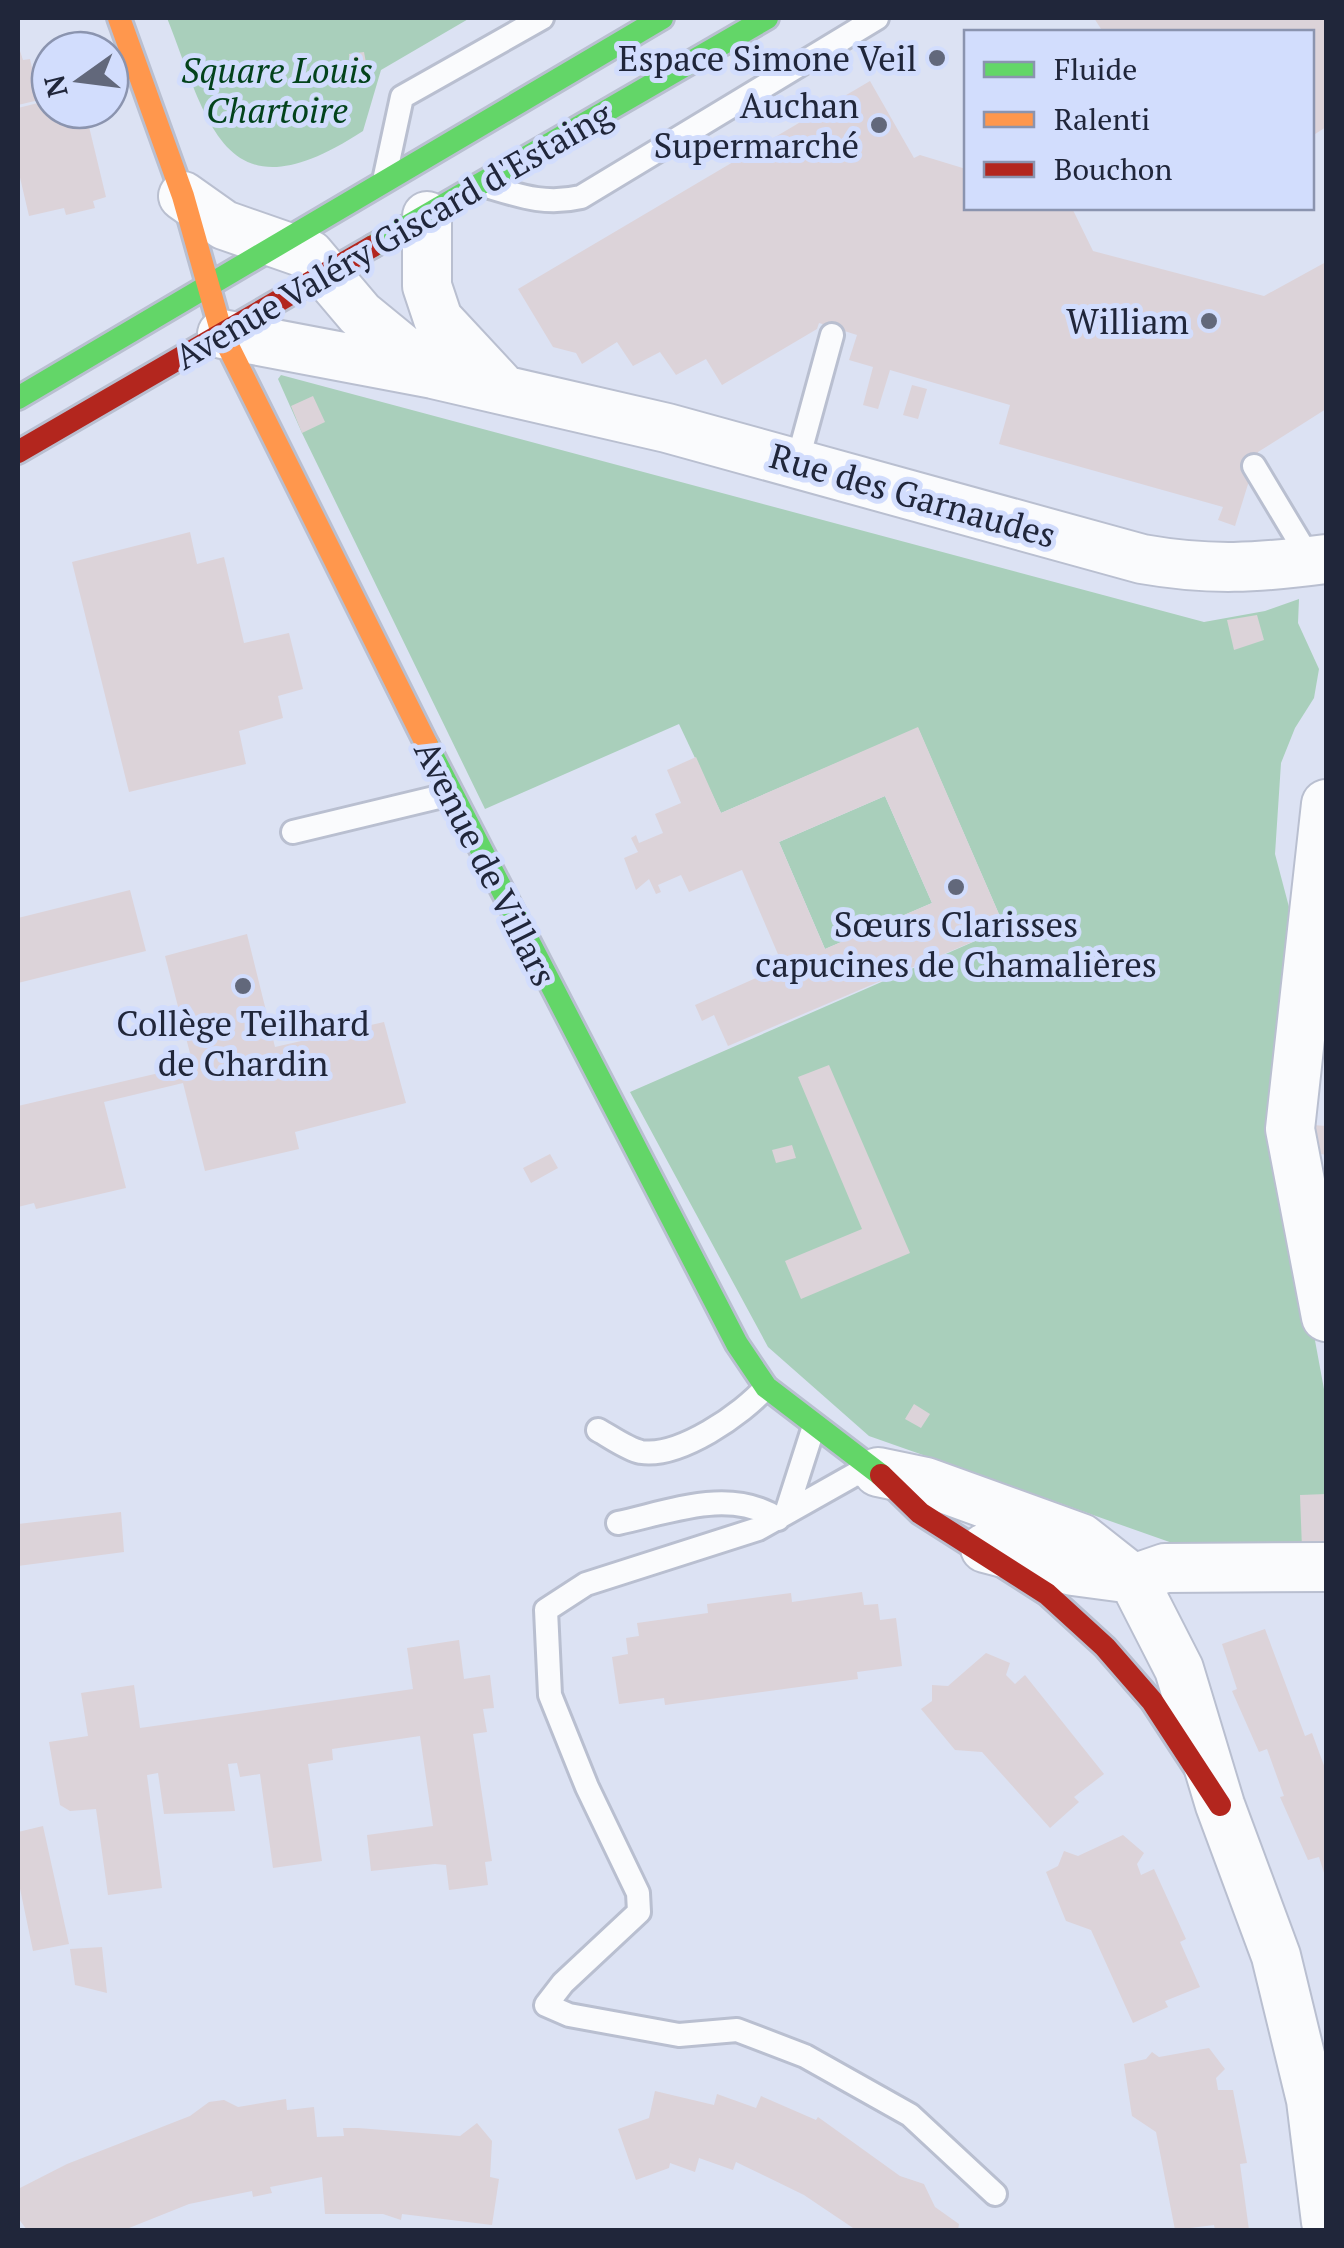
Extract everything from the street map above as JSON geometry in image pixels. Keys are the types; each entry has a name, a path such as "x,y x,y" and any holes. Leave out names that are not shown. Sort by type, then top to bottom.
{"street":[{"name":"Avenue de Villars","path":"119,18 182,196 222,334 451,794 701,1282 766,1387 878,1472 920,1513 1047,1594 1152,1701 1220,1804"},
{"name":"Avenue Valéry Giscard d'Estaing","path":"18,398 662,18"},
{"name":"Avenue Valéry Giscard d'Estaing","path":"18,452 767,18"},
{"path":"182,196 224,225 275,246"},
{"path":"427,216 427,286 438,319 503,389"},
{"name":"Rue des Garnaudes","path":"275,246 310,255 360,314 433,374"},
{"name":"Rue des Garnaudes","path":"222,334 503,389 797,463 1142,560 1217,570 1319,560"},
{"path":"1326,804 1290,1129 1326,1317"},
{"name":"Avenue de Villars","path":"878,1472 926,1482 1081,1538 1132,1579 1179,1668 1220,1804 1294,2020 1321,2156 1326,2222"},
{"path":"980,1548 1025,1555 1074,1571 1132,1579 1166,1568 1326,1567"},
{"path":"1120,1665 1132,1579"}],"lane":[{"path":"384,182 402,97 542,18"},
{"path":"482,184 536,202 556,203 581,197 877,18"},
{"path":"797,463 832,335"},
{"path":"1254,466 1319,560"},
{"path":"293,832 451,794"},
{"path":"598,1430 640,1452 662,1450 722,1424 748,1407 766,1387"},
{"path":"783,1514 814,1426"},
{"path":"878,1472 854,1475 737,1537 586,1584 546,1610 550,1696 586,1787 638,1893 638,1912 563,1982 546,2004 569,2015 679,2035 737,2030 805,2056 910,2116 995,2194"},
{"path":"618,1523 725,1501 758,1505 783,1514"}],"green space":[{"name":"Square Louis Chartoire","path":"167,18 470,18 381,70 363,131 317,156 280,167 252,164 229,149 196,94"},
{"path":"281,375 1204,622 1265,611 1299,599 1298,623 1319,669 1314,698 1295,728 1281,763 1275,854 1289,907 1266,1131 1285,1178 1326,1400 1326,1548 1195,1551 869,1436 768,1347 630,1092 1005,928 918,728 721,813 679,724 485,809 302,433 278,379"},
{"path":"885,796 932,903 825,949 779,842"}],"building":[{"path":"1094,18 1326,18 1326,127 1314,135 1314,30 1102,30"},
{"path":"18,45 23,60 30,59 30,102 18,105"},
{"path":"364,52 370,84 354,88 349,54"},
{"path":"870,81 914,158 920,155 964,168 964,210 1073,210 1093,251 1264,296 1326,262 1326,409 1258,452 1235,526 1218,520 1223,507 999,444 1010,405 890,370 878,409 863,405 873,367 849,360 857,335 819,323 817,329 722,385 706,359 676,375 660,352 633,366 617,342 582,364 576,353 553,347 518,289"},
{"path":"30,105 30,130 90,130 106,197 93,201 95,208 66,215 64,208 29,216 18,169 18,108"},
{"path":"912,385 927,389 918,419 903,415"},
{"path":"313,396 325,422 302,433 291,406"},
{"path":"190,532 197,564 224,557 244,643 289,633 303,689 278,696 283,718 239,731 246,764 129,792 72,562"},
{"path":"1257,615 1264,640 1234,650 1227,620"},
{"name":"Sœurs Clarisses capucines de Chamalières","path":"918,727 1005,928 728,1046 714,1015 702,1021 695,1005 783,966 742,870 689,892 681,875 658,885 661,892 656,894 649,879 636,890 624,858 638,852 631,838 636,835 639,843 663,833 655,814 681,803 667,770 696,757 721,813","holes":["885,796 932,903 825,949 779,842"]},
{"path":"130,890 146,951 18,983 18,918"},
{"path":"247,934 275,1047 384,1022 406,1103 295,1132 299,1149 205,1171 183,1083 104,1102 126,1188 36,1209 34,1203 18,1207 18,1106 193,1065 165,956"},
{"path":"829,1065 910,1253 801,1299 785,1261 862,1229 798,1077"},
{"path":"1313,1125 1326,1126 1326,1155 1317,1153"},
{"path":"792,1145 796,1158 776,1163 772,1150"},
{"path":"550,1154 558,1168 531,1183 523,1168"},
{"path":"914,1404 930,1414 921,1428 905,1419"},
{"path":"1326,1494 1326,1548 1302,1549 1300,1495"},
{"path":"121,1512 124,1552 18,1566 18,1524"},
{"path":"862,1592 864,1605 878,1604 880,1620 896,1618 902,1666 857,1672 858,1679 665,1705 664,1698 619,1704 612,1657 628,1654 626,1638 639,1636 637,1623 708,1613 707,1604 791,1593 792,1602"},
{"path":"1265,1629 1305,1736 1312,1733 1326,1771 1326,1879 1319,1857 1308,1860 1280,1797 1284,1796 1267,1749 1259,1752 1232,1691 1237,1689 1222,1644"},
{"path":"459,1640 464,1679 490,1675 494,1708 483,1709 487,1732 473,1734 492,1861 485,1862 488,1885 449,1890 446,1865 371,1871 367,1835 433,1826 420,1736 332,1749 333,1760 308,1764 322,1861 273,1868 260,1774 240,1777 237,1763 228,1764 235,1811 164,1814 158,1773 147,1775 162,1888 108,1895 96,1809 70,1811 60,1805 49,1742 88,1736 81,1693 134,1685 140,1728 413,1689 407,1648"},
{"path":"986,1653 1010,1663 1006,1675 1015,1684 1025,1675 1104,1774 1074,1797 1079,1802 1050,1828 982,1752 955,1750 921,1709 932,1701 932,1685 948,1686"},
{"path":"43,1826 69,1944 33,1951 18,1879 18,1832"},
{"path":"1123,1835 1144,1853 1137,1864 1141,1875 1154,1869 1186,1939 1180,1942 1200,1987 1165,2001 1168,2007 1133,2023 1091,1930 1066,1921 1046,1872 1058,1866 1064,1851 1078,1856"},
{"path":"102,1947 107,1993 75,1985 70,1949"},
{"path":"1209,2048 1225,2069 1216,2078 1218,2090 1233,2090 1247,2163 1240,2164 1249,2230 1215,2230 1214,2225 1175,2230 1156,2132 1132,2116 1124,2064 1146,2059 1152,2052 1159,2057"},
{"path":"655,2091 714,2105 717,2094 756,2108 761,2096 816,2120 818,2117 900,2176 924,2184 935,2207 959,2224 958,2230 856,2230 804,2195 736,2162 733,2170 699,2158 695,2172 670,2163 669,2168 636,2180 618,2129 649,2118"},
{"path":"286,2099 287,2110 314,2107 317,2137 344,2136 343,2128 460,2136 477,2123 492,2141 490,2177 499,2179 492,2225 402,2214 401,2220 383,2214 325,2214 322,2177 270,2187 272,2193 253,2197 252,2191 189,2204 124,2230 27,2230 18,2218 18,2189 67,2164 190,2116 209,2102 224,2100 238,2107"}],"traffic: fast":[{"path":"18,398 662,18"},
{"path":"373,246 767,18"},
{"path":"427,745 737,1344 766,1387 881,1475"}],"traffic: slow":[{"path":"119,18 183,196 222,334 427,745"}],"traffic: jam":[{"path":"18,452 373,246"},
{"path":"881,1475 920,1513 1047,1594 1105,1647 1152,1701 1220,1805"}],"place":[{"name":"Espace Simone Veil","path":"937,58"},
{"name":"Auchan Supermarché","path":"879,125"},
{"name":"William","path":"1209,321"},
{"name":"Sœurs Clarisses capucines de Chamalières","path":"956,887"},
{"name":"Collège Teilhard de Chardin","path":"243,986"}]}
